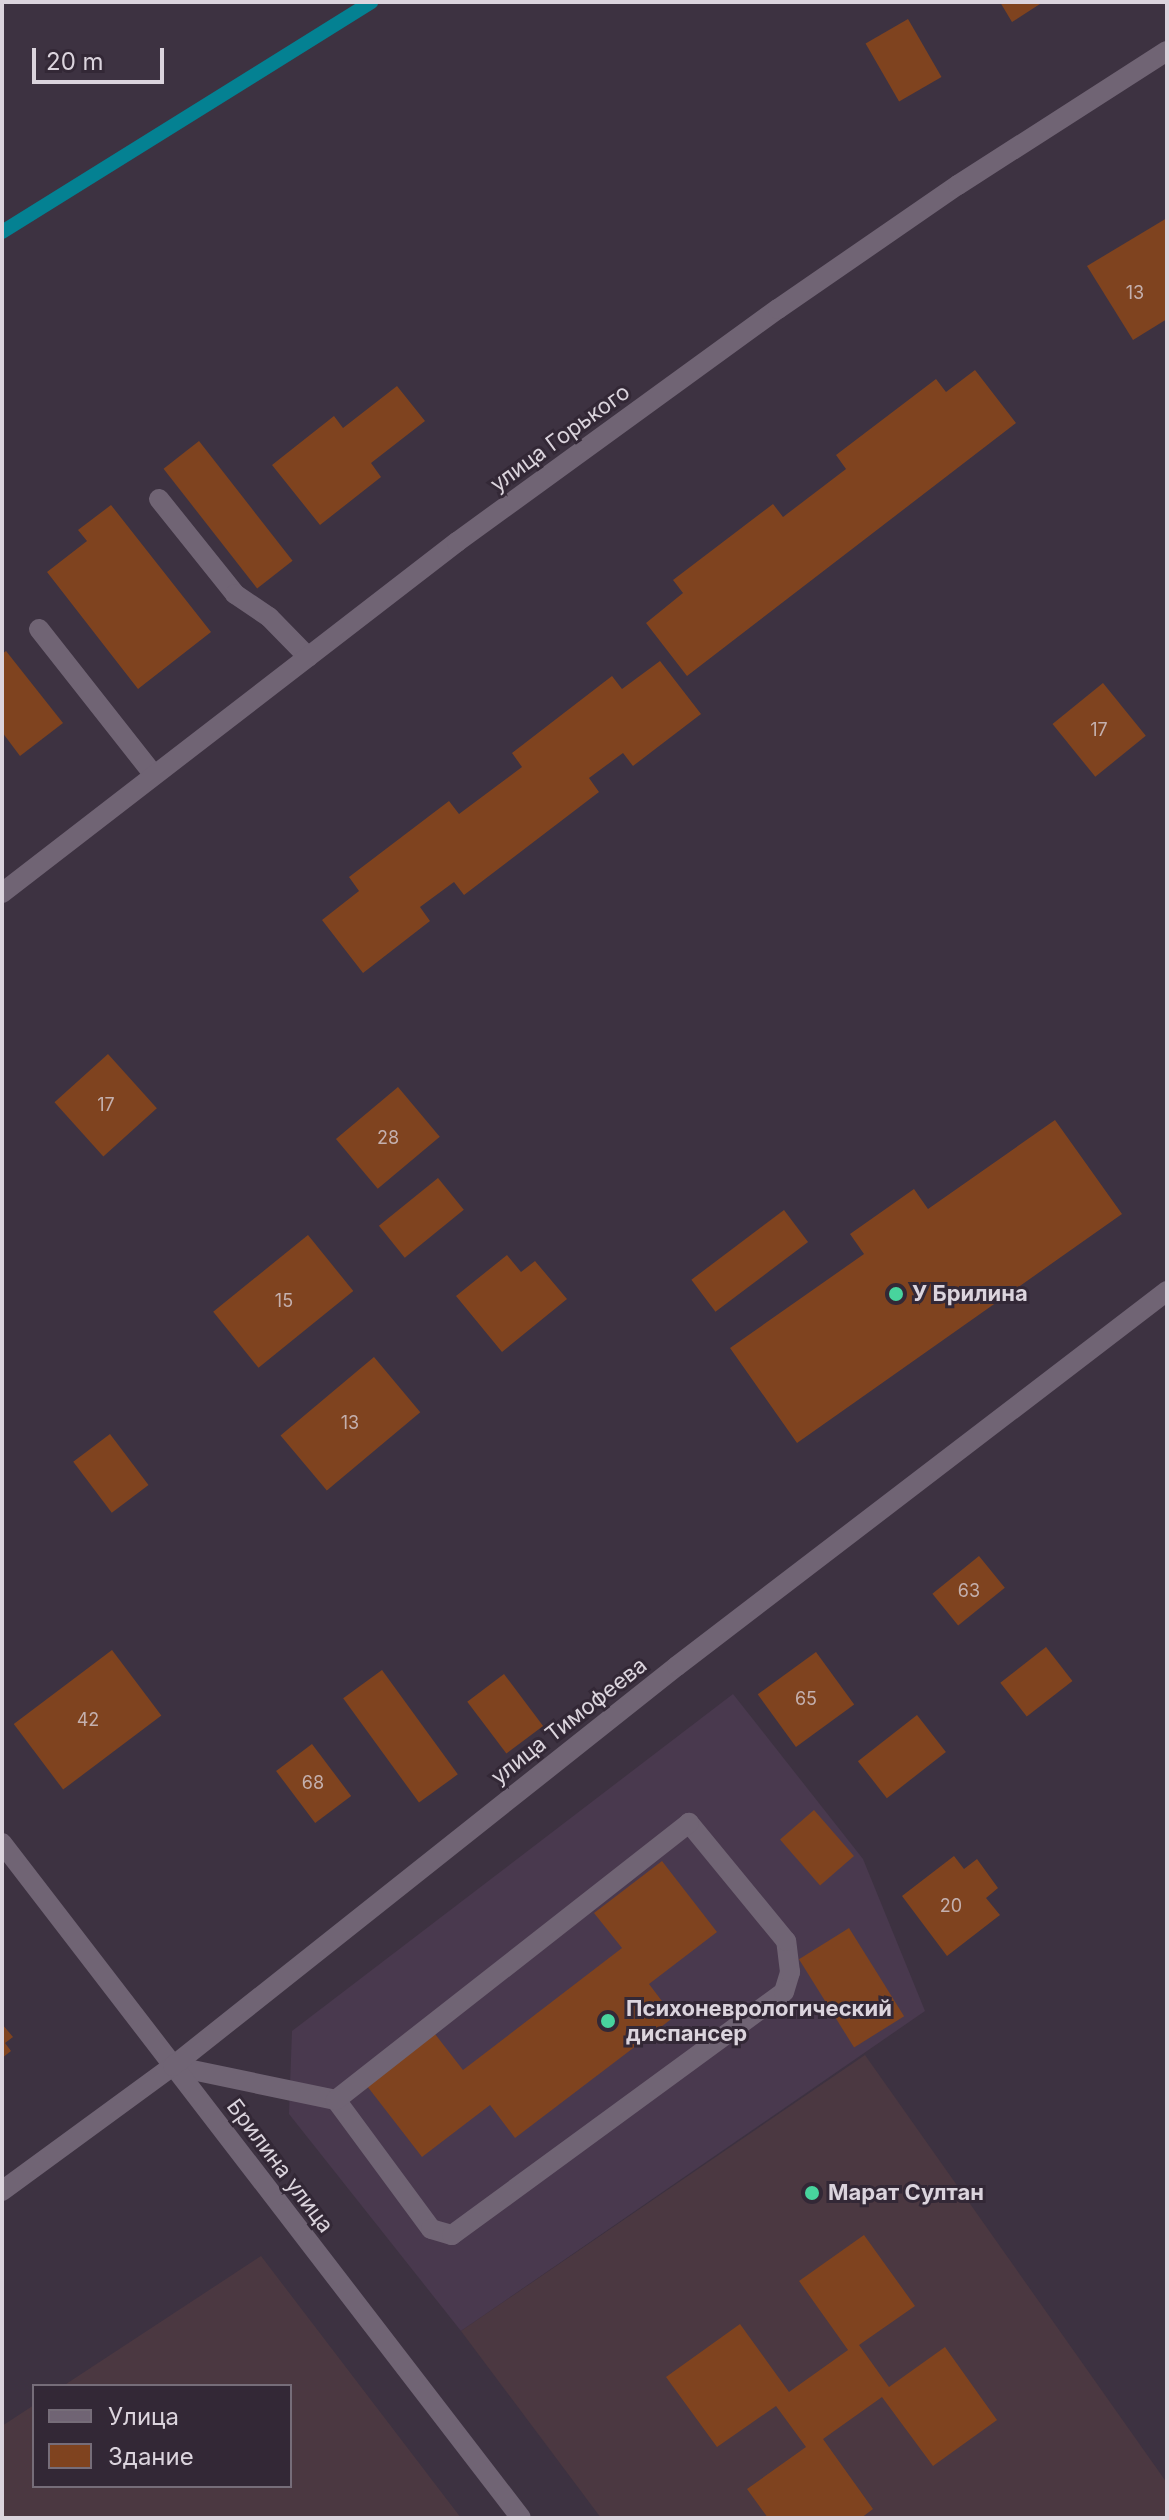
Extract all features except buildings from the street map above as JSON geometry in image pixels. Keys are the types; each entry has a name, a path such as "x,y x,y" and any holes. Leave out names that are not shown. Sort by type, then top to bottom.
{"street":[{"name":"улица Горького","path":"2,893 457,542 778,309 958,185 1167,51"},
{"path":"159,499 235,594 269,617 308,657"},
{"path":"39,629 154,775"},
{"name":"улица Тимофеева","path":"2,2191 173,2066 677,1666 1167,1291"},
{"path":"173,2066 336,2100 431,2229 452,2235 784,1992 790,1972 786,1941 689,1823 336,2100"},
{"name":"Брилина улица","path":"2,1843 521,2518"}],"shaded area":[{"name":"Психоневрологический диспансер","path":"733,1694 863,1859 925,2011 461,2331 289,2114 292,2031"},
{"name":"Марат Султан","path":"865,2055 1167,2483 1165,2518 601,2518 461,2331"},
{"path":"261,2256 461,2518 2,2518 2,2426 32,2406 32,2488 292,2488 292,2384 66,2384"}],"waterway":[{"path":"2,232 371,2"}],"place":[{"name":"У Брилина","path":"896,1294"},
{"name":"Психоневрологический диспансер","path":"608,2021"},
{"name":"Марат Султан","path":"812,2193"}]}
